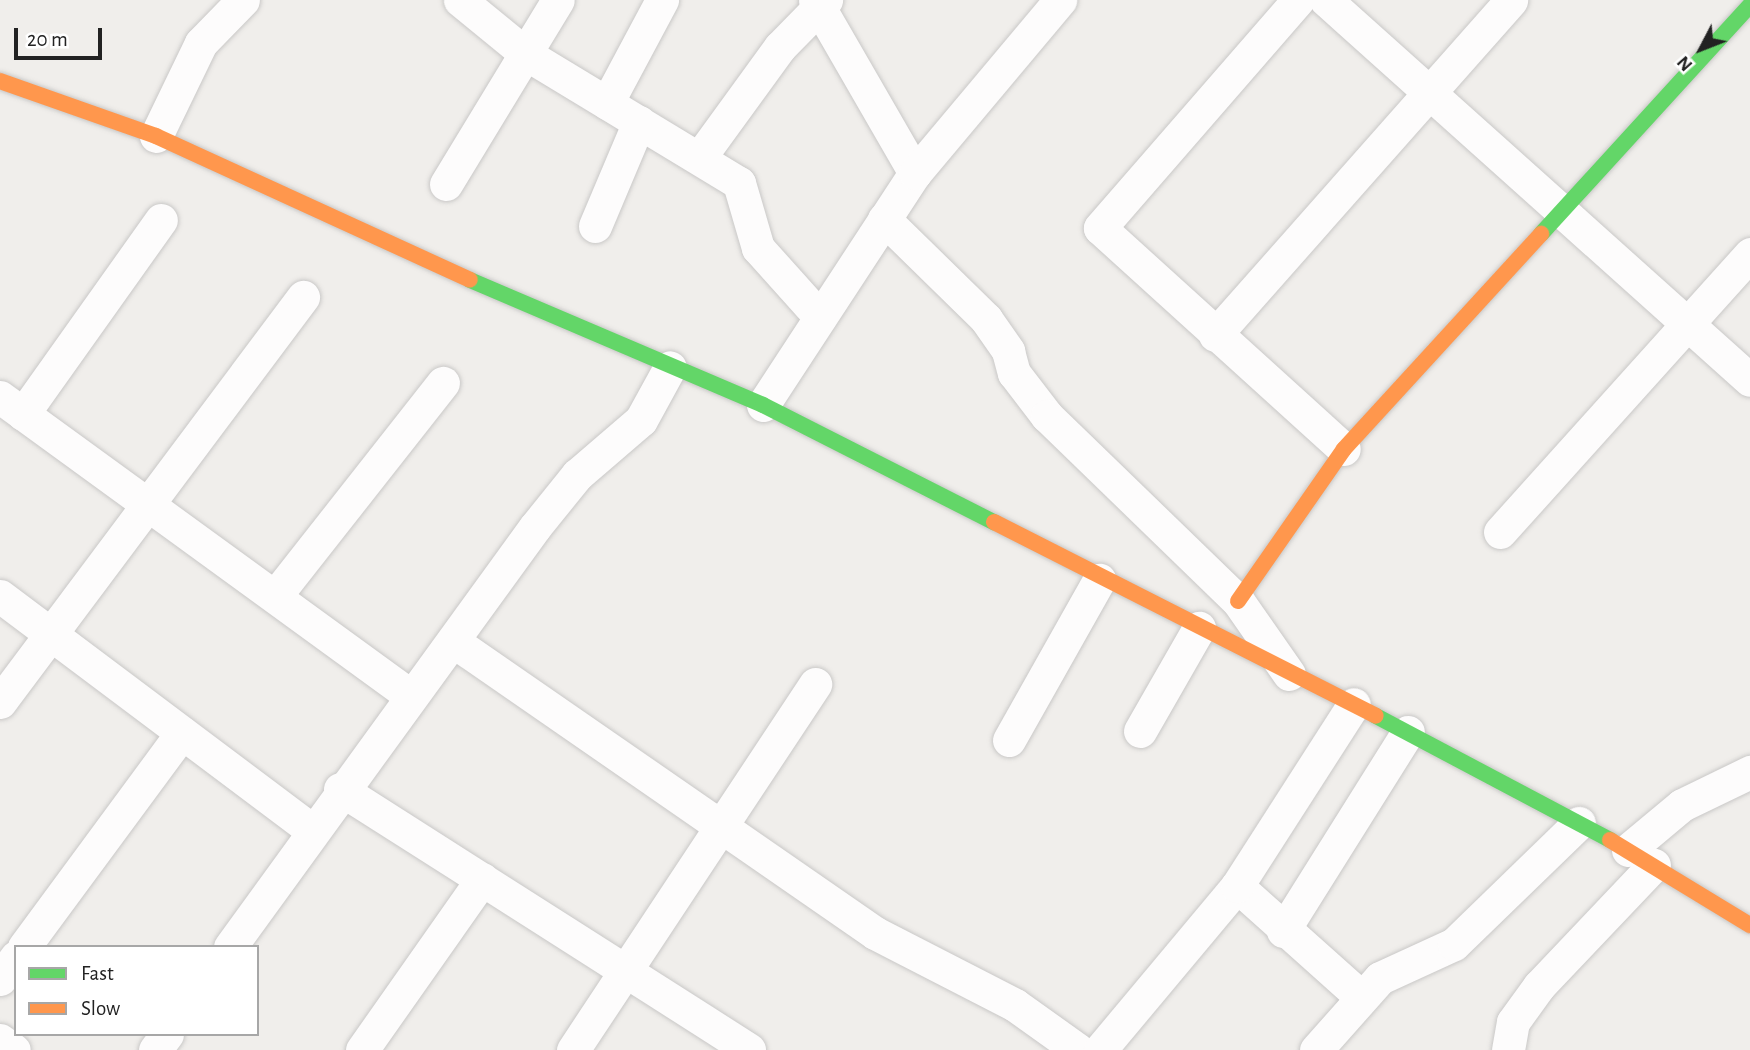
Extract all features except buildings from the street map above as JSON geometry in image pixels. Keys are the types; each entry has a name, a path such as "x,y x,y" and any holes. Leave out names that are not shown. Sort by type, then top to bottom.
{"street":[{"path":"156,136 201,43 243,0"},
{"path":"460,0 526,54 739,183 758,248 820,317"},
{"path":"446,184 558,0"},
{"path":"607,103 662,0"},
{"path":"763,405 915,173 1060,0"},
{"path":"1298,0 1100,228 1215,335 1344,449"},
{"path":"1326,0 1427,92 1564,207 1689,320 1750,380"},
{"path":"1215,335 1511,0"},
{"path":"700,158 780,47 820,3 915,173"},
{"path":"1238,601 1344,449 1750,5"},
{"path":"0,81 156,136 670,367 763,405 1099,580 1408,732 1579,823 1750,925"},
{"path":"594,226 639,122"},
{"path":"884,219 986,319 1008,351 1014,373 1047,416 1238,601 1290,674"},
{"path":"161,220 12,405 411,696"},
{"path":"1500,532 1750,254"},
{"path":"0,702 145,501 303,297"},
{"path":"231,945 340,789 577,475 641,420 670,367"},
{"path":"276,595 443,383"},
{"path":"1009,740 1099,580"},
{"path":"0,596 313,831"},
{"path":"1140,731 1199,628"},
{"path":"453,641 719,830 875,933 1014,1005 1078,1050"},
{"path":"573,1050 815,684"},
{"path":"1100,1050 1237,887 1354,704"},
{"path":"1283,931 1408,732"},
{"path":"25,945 182,733"},
{"path":"1508,1050 1514,1022 1539,986 1682,804 1750,772"},
{"path":"340,789 750,1050"},
{"path":"1316,1050 1380,978 1454,944 1579,823"},
{"path":"362,1050 482,879"},
{"path":"1237,887 1283,931 1361,997"},
{"path":"0,979 14,960"},
{"path":"0,1040 14,1050"}],"traffic: fast":[{"path":"1541,234 1750,5"},
{"path":"470,280 763,405 994,522"},
{"path":"1376,716 1610,840"}],"traffic: slow":[{"path":"0,81 156,136 470,280"},
{"path":"1238,601 1344,449 1541,234"},
{"path":"994,522 1376,716"},
{"path":"1610,840 1750,925"}]}
